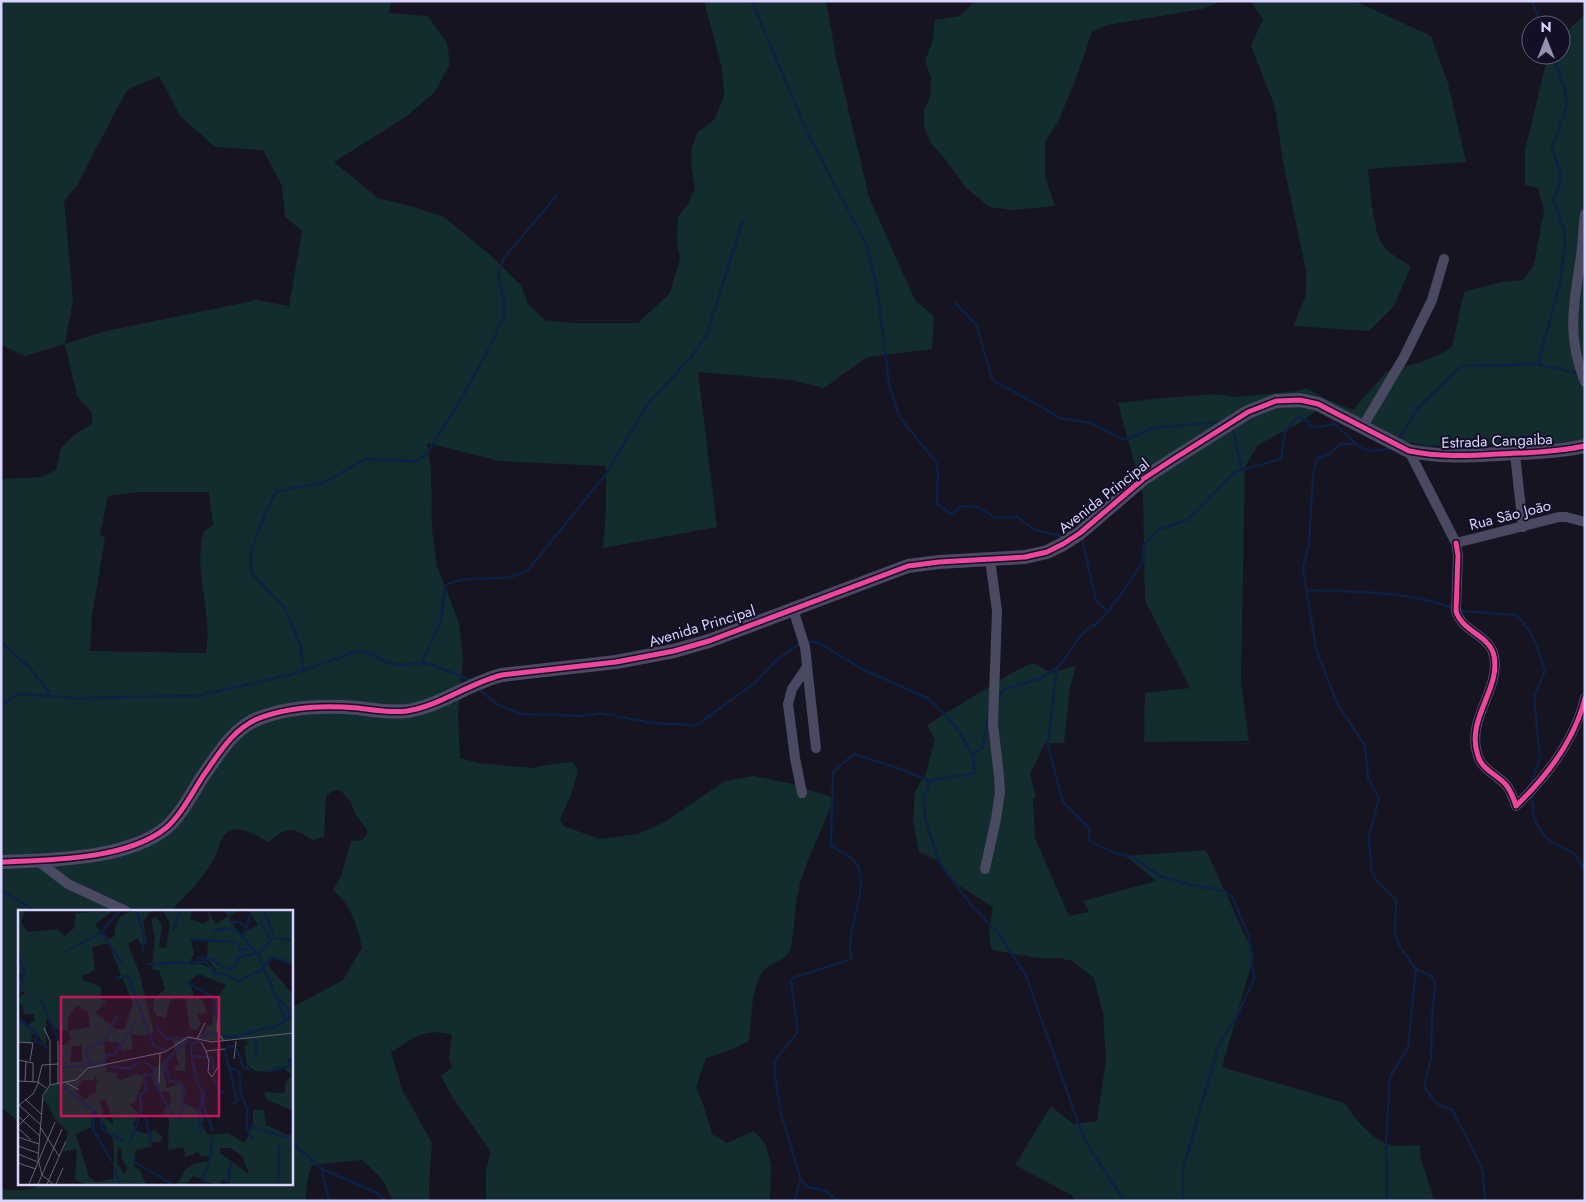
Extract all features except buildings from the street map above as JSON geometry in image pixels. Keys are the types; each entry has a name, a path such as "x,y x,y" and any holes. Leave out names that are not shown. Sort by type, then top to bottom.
{"street":[{"path":"1585,214 1582,253 1572,325 1575,350 1585,382"},
{"path":"1363,426 1404,357 1432,300 1444,259"},
{"name":"Avenida Principal","path":"1,862 72,858 116,850 145,841 156,835 173,820 222,749 232,738 248,724 268,715 321,706 397,712 410,710 427,706 493,677 629,660 674,651 709,640 902,568 939,562 1034,556 1063,544 1080,533 1143,479 1230,422 1262,405 1283,400 1310,402 1327,407 1409,451"},
{"name":"Estrada Cangaiba","path":"1409,451 1447,456 1556,452 1585,446"},
{"name":"Rua São João","path":"1409,451 1456,543 1563,517 1584,524"},
{"path":"1515,454 1523,527"},
{"path":"1456,543 1458,555 1457,616 1460,621 1488,643 1494,656 1493,678 1477,720 1475,732 1477,755 1480,763 1506,785 1516,806 1551,767 1569,737 1585,698"},
{"path":"985,869 1000,792 1000,776 993,724 997,611 990,559"},
{"path":"793,609 804,640 816,748"},
{"path":"802,792 795,758 788,704 792,689 807,667"},
{"path":"38,861 68,884 124,910"}],"green space":[{"path":"1,1 392,1 388,13 428,16 447,43 450,64 435,92 407,116 334,162 378,198 444,217 490,255 521,285 528,304 545,320 572,323 638,323 670,293 680,259 677,242 678,217 688,204 695,188 691,165 692,147 698,132 714,120 724,96 722,68 704,1 826,1 836,57 869,197 915,300 934,317 932,349 867,357 824,388 791,380 698,372 717,527 603,548 606,510 606,466 500,461 427,443 431,469 432,529 437,566 459,623 463,657 458,716 460,758 479,763 531,768 572,762 578,770 571,795 560,819 563,826 600,839 638,834 666,821 725,781 753,776 793,784 833,798 801,880 791,948 784,957 764,970 756,985 752,1004 749,1041 728,1051 706,1058 696,1087 712,1134 727,1143 754,1131 765,1143 771,1165 770,1201 486,1201 486,1170 491,1152 453,1098 441,1076 452,1067 449,1058 452,1035 435,1032 420,1035 391,1053 402,1089 432,1143 429,1185 430,1201 393,1201 382,1179 362,1160 312,1165 307,1183 306,1201 1,1201 1,1188 24,1190 44,1184 292,1184 292,1007 343,980 362,948 349,909 333,890 341,876 351,841 362,840 367,834 367,830 356,815 350,801 340,790 334,790 326,798 324,837 313,840 291,830 281,833 269,842 252,833 238,829 233,830 223,837 215,857 201,878 171,910 18,910 18,1121 1,1107 1,479 41,477 56,470 61,448 74,435 92,424 92,413 77,396 65,344 25,356 1,345","holes":["159,76 180,116 215,147 263,150 282,186 285,217 302,231 289,306 257,300 106,331 65,344 73,300 64,201 76,187 127,90","138,492 209,492 213,525 204,531 200,561 207,622 206,653 90,651 92,616 105,538 100,534 108,496"]},
{"path":"975,1 1223,1 1202,9 1107,25 1092,32 1058,122 1045,142 1045,177 1055,206 1012,210 990,207 967,189 931,143 924,127 924,110 930,97 931,78 925,61 933,40 935,20 960,16"},
{"path":"1243,1 1355,1 1431,36 1448,83 1466,162 1368,169 1372,209 1380,239 1389,252 1411,266 1394,306 1369,331 1293,326 1306,295 1306,271 1283,162 1275,107 1251,46 1263,19 1251,2"},
{"path":"1585,14 1585,440 1559,443 1426,446 1396,439 1318,409 1301,422 1258,445 1245,467 1241,682 1249,741 1144,742 1145,693 1190,688 1145,601 1143,495 1118,403 1215,394 1236,397 1297,391 1306,388 1330,401 1353,410 1387,371 1419,363 1452,347 1464,292 1501,282 1523,280 1534,265 1544,210 1538,188 1525,185 1525,150 1546,65 1571,65 1571,27"},
{"path":"1033,663 1052,673 1076,665 1070,688 1064,743 1045,743 1030,774 1036,797 1033,799 1035,838 1069,916 1089,912 1083,901 1156,881 1126,856 1206,850 1254,955 1222,1067 1345,1103 1353,1115 1371,1134 1385,1143 1395,1146 1420,1145 1420,1156 1434,1201 1075,1201 1073,1196 1015,1165 1051,1106 1073,1124 1097,1121 1106,1060 1103,1013 1094,978 1072,961 1059,958 1037,958 992,950 989,933 993,907 958,885 939,861 919,852 913,821 915,792 926,773 935,740 927,725 1013,672"}],"waterway":[{"path":"752,1 806,130 867,246 877,287 889,384 902,420 936,462 938,471 937,504 951,514 962,506 980,508 995,517 1017,517 1035,530 1061,536"},
{"path":"1532,1 1537,15"},
{"path":"1538,365 1560,283 1565,242 1564,229 1553,199 1559,188 1560,173 1552,148 1567,104 1564,86 1556,65"},
{"path":"303,670 301,646 285,608 253,575 250,567 257,534 275,494 278,491 323,483 365,459 412,461 426,455 464,394 494,339 504,316 504,303 498,274 504,258 557,195"},
{"path":"422,663 441,621 445,586 465,579 508,577 528,570 606,474 647,405 692,356 707,334 743,220"},
{"path":"955,303 976,324 992,379 1060,418 1091,423 1124,440 1154,428 1219,422"},
{"path":"1398,441 1417,409 1461,366 1534,364 1578,373"},
{"path":"998,698 1005,689 1042,678 1062,663 1080,636 1091,626 1096,625 1108,612 1142,563 1144,545 1160,529 1189,519 1235,472 1281,459 1285,432 1298,416 1307,421 1312,428 1334,424 1358,446 1364,449 1371,451 1390,448"},
{"path":"1233,430 1242,470"},
{"path":"1356,444 1340,444 1329,454 1317,458 1313,475 1309,544 1303,568 1316,649 1337,703 1365,746 1368,778 1379,798 1369,836 1371,870 1376,880 1396,899 1395,934 1400,947 1416,969 1431,976 1435,982 1431,1058 1425,1088 1436,1103 1452,1110 1479,1161 1483,1174 1485,1201"},
{"path":"1082,538 1096,601 1108,612"},
{"path":"1306,590 1400,595 1436,602 1453,608"},
{"path":"1460,611 1516,615 1531,634 1537,648 1545,671 1534,696 1540,759 1531,783"},
{"path":"807,641 819,643 862,669 927,698 947,716 963,738 972,754 975,773 930,781 854,754 833,772 831,845 854,860 860,873 861,885 851,937 850,949 852,959 795,977 791,980 798,1032 776,1059 774,1068 781,1114 801,1180 808,1187 826,1191 838,1201"},
{"path":"1,642 30,668 48,691 47,696"},
{"path":"481,691 495,703 520,714 582,716 600,713 652,723 692,725 698,724 756,682 775,661 799,644"},
{"path":"1,706 16,695 24,694 77,698 196,696 290,675 358,651 374,655 385,662 401,665 415,663 430,664 470,680"},
{"path":"1057,667 1048,743 1049,750 1063,802 1089,828 1090,841 1112,852 1134,858 1160,876 1191,885 1225,891 1233,899 1249,936 1254,977 1236,1018 1219,1044 1183,1169 1183,1201"},
{"path":"973,754 982,748 989,714"},
{"path":"930,781 924,796 925,818 940,864 973,907 998,933 1026,976 1084,1139 1124,1201"},
{"path":"1532,794 1534,819 1544,836 1553,843 1575,854 1585,871"},
{"path":"1,890 33,910"},
{"path":"1387,1201 1386,1142 1390,1077 1408,1047 1416,969"},
{"path":"292,1143 322,1169 377,1193 386,1201"},
{"path":"322,1170 329,1201"},
{"path":"795,1201 800,1180"}],"cycle path":[{"path":"1,862 87,856 130,847 149,839 166,828 177,817 214,760 233,736 257,719 281,711 320,707 407,711 443,700 478,683 502,675 616,662 674,651 709,641 908,566 939,562 1025,557 1047,552 1080,533 1143,479 1248,412 1276,401 1300,400 1318,404 1409,451 1420,453 1475,455 1541,452 1585,446"},
{"path":"1456,543 1458,555 1456,611 1464,624 1487,643 1494,656 1495,669 1493,681 1476,730 1475,742 1478,756 1483,765 1507,786 1516,806 1538,783 1567,743 1585,698"}]}
